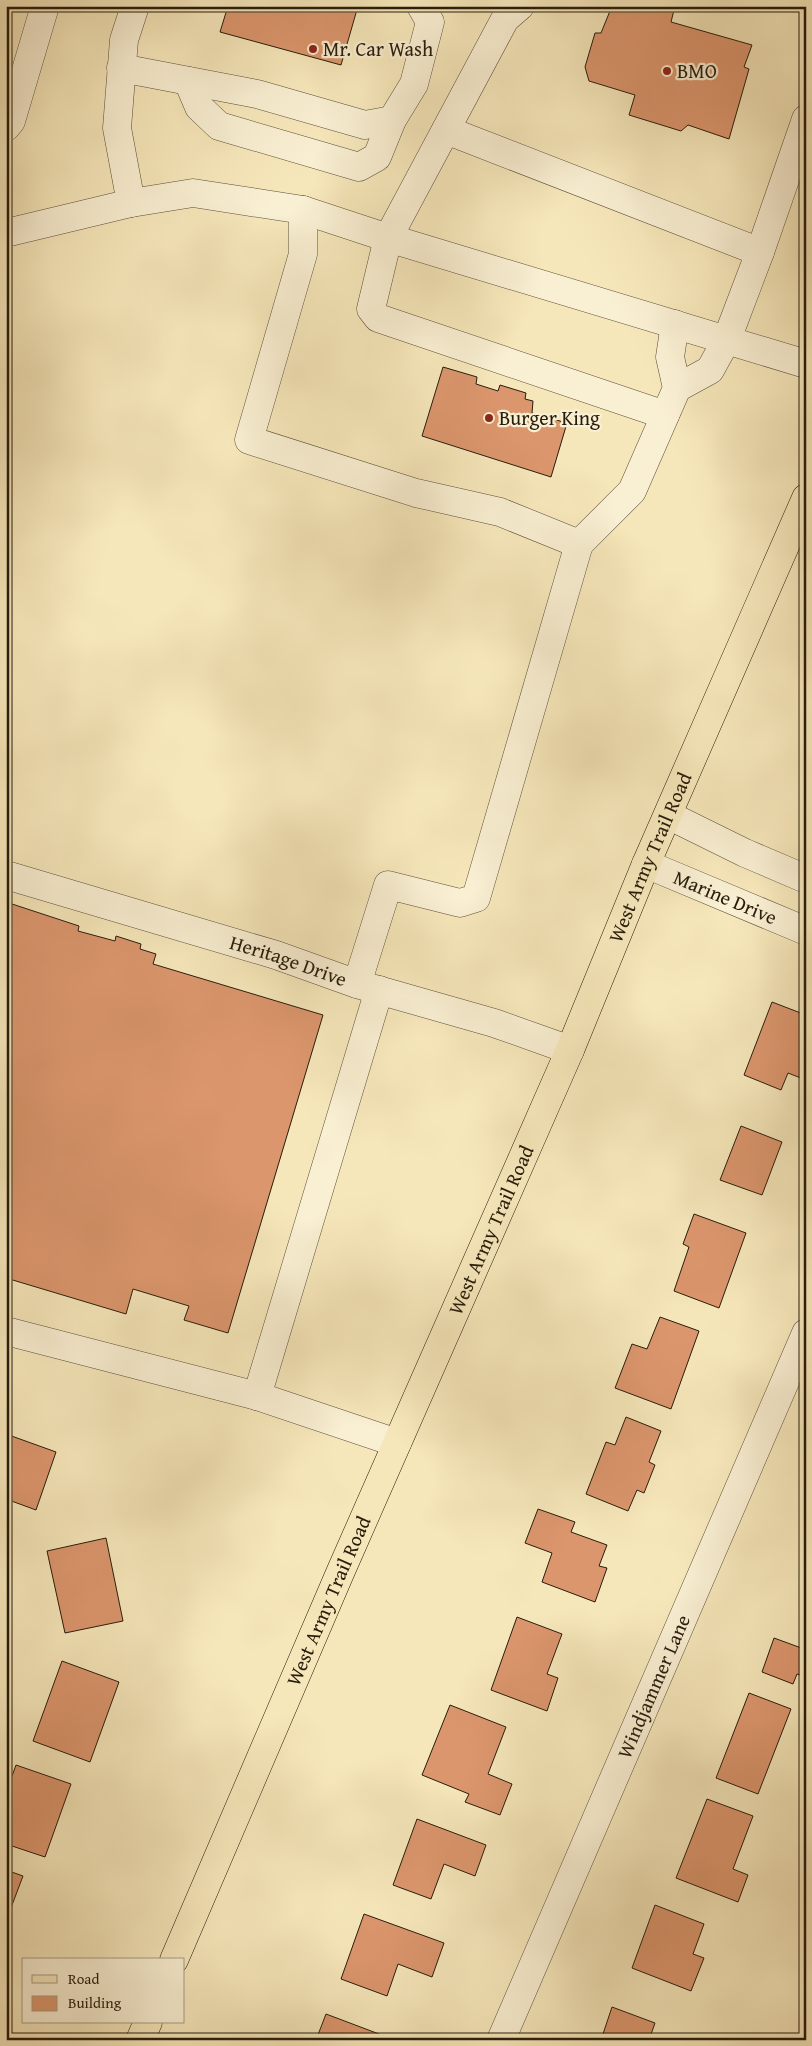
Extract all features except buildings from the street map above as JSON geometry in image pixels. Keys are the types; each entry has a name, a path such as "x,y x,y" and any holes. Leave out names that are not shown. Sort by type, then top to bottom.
{"main road":[{"name":"West Army Trail Road","path":"175,1958 397,1443 570,1050 646,864 806,498"},
{"path":"140,2040 147,2024"}],"street":[{"path":"6,127 11,121 45,6"},
{"path":"131,203 117,128 124,40 135,6"},
{"path":"188,81 199,107 219,126 359,167 377,157 392,120 414,84 430,22 421,6"},
{"path":"520,6 505,19 388,238 372,309 378,318 664,415"},
{"path":"121,68 257,94 365,125 392,120"},
{"path":"257,1396 368,987 388,885 460,903 476,898 579,544 632,491 677,388 710,370 727,339 760,252 806,119"},
{"path":"446,130 760,252"},
{"path":"6,233 131,203 193,193 303,210 388,238 806,364"},
{"path":"303,210 303,254 248,440 416,493 500,512 579,544"},
{"path":"676,324 670,357 677,388"},
{"path":"668,815 745,853 806,879"},
{"name":"Marine Drive","path":"646,864 806,931"},
{"name":"Heritage Drive","path":"6,875 276,955 368,987 494,1023 570,1050"},
{"path":"6,1331 257,1396 397,1443"},
{"name":"Windjammer Lane","path":"501,2040 806,1333"}],"place":[{"name":"Mr. Car Wash","path":"313,49"},
{"name":"BMO","path":"667,71"},
{"name":"Burger King","path":"489,418"}]}
